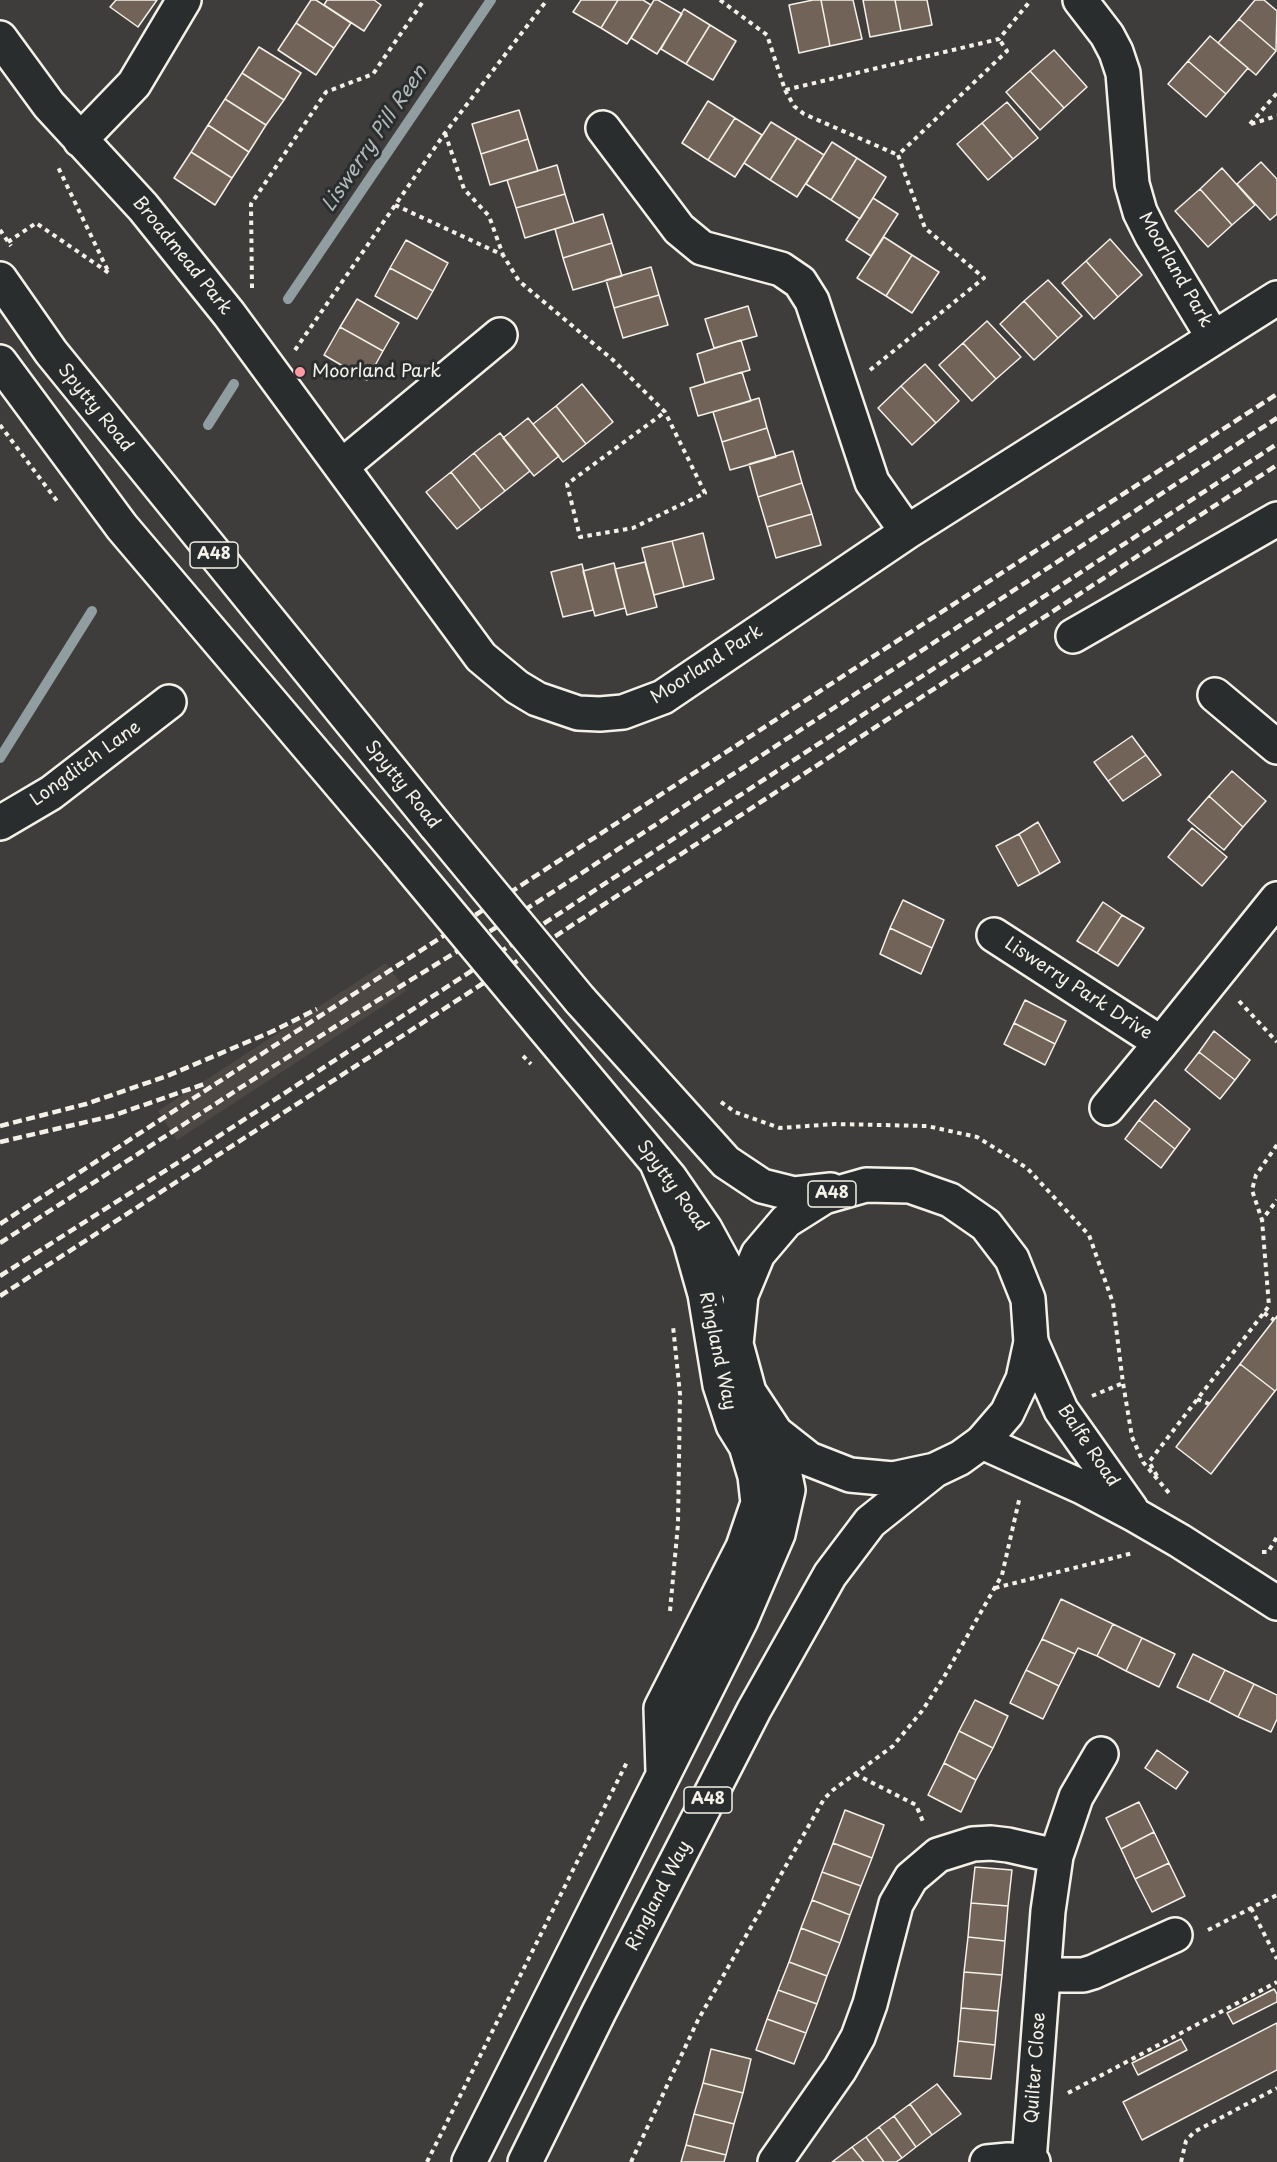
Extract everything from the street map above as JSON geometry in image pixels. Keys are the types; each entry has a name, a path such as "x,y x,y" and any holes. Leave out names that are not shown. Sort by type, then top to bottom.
{"main road":[{"path":"80,140 134,84 184,0"},
{"name":"Moorland Park","path":"1080,0 1107,35 1123,73 1132,184 1140,212 1213,337"},
{"name":"Broadmead Park","path":"0,38 49,105 143,207 229,314 276,379"},
{"path":"603,128 679,229 702,248 781,269 800,282 812,301 872,482 907,532"},
{"name":"Spytty Road","path":"0,279 51,352 436,826 580,1000 726,1162 762,1186 794,1194 866,1185"},
{"name":"Moorland Park","path":"276,379 481,657 517,687 537,699 578,713 600,714 622,712 663,697 907,532 1277,298"},
{"path":"342,466 500,335"},
{"name":"Spytty Road","path":"0,362 122,526 656,1161 705,1229 741,1295"},
{"path":"1073,636 1277,519"},
{"path":"1215,695 1277,747"},
{"name":"Longditch Lane","path":"0,823 51,793 170,702"},
{"name":"Liswerry Park Drive","path":"1107,1108 1277,898"},
{"name":"Liswerry Park Drive","path":"994,935 1161,1043"},
{"name":"Ringland Way","path":"656,1161 690,1241 705,1294 720,1385 733,1425 746,1446 755,1476 758,1503 743,1547 661,1708 663,1776"},
{"name":"Balfe Road","path":"866,1185 909,1186 950,1200 986,1225 1012,1259 1028,1299 1031,1342 1023,1379 1006,1413 982,1442 960,1458 935,1470 893,1479 850,1475 809,1460 776,1433 749,1392 736,1344 741,1295 758,1254 786,1221 824,1197 866,1185"},
{"name":"Balfe Road","path":"1031,1342 1061,1410 1136,1515"},
{"name":"Ringland Way","path":"469,2162 741,1620 778,1534 788,1490 776,1433"},
{"name":"Balfe Road","path":"982,1442 1023,1474 1082,1487 1180,1541 1270,1582"},
{"name":"Ringland Way","path":"525,2162 748,1720 830,1575 870,1522 935,1470"},
{"name":"Quilter Close","path":"1031,2161 1048,1911 1056,1856 1076,1797 1101,1754"},
{"path":"775,2162 840,2069 858,2037 870,2004 896,1904 911,1878 938,1855 973,1844 992,1843 1056,1856"},
{"path":"1043,1975 1083,1975 1190,1934"},
{"path":"987,2162 1031,2161"}],"path":[{"path":"229,314 252,292 251,204 326,92 373,74 423,0"},
{"path":"276,379 445,133 547,0"},
{"path":"720,0 767,35 784,90 794,106 804,114 898,155 925,228 984,278 842,392"},
{"path":"784,90 999,39 1031,0"},
{"path":"898,155 1008,51 999,39"},
{"path":"1277,93 1250,124 1277,116"},
{"path":"445,133 464,189 489,216 503,255 519,281 613,360 665,412 705,493 633,528 580,537 567,484 665,412"},
{"path":"8,242 36,223 109,273 51,152 80,140"},
{"path":"395,205 503,255"},
{"path":"1216,976 1277,1042"},
{"path":"531,1064 538,1073"},
{"path":"1166,1491 1149,1462 1269,1306 1262,1220 1252,1190 1256,1175 1277,1145"},
{"path":"1262,1220 1277,1200"},
{"path":"1264,1312 1274,1320"},
{"path":"669,1619 678,1524 680,1394 672,1315"},
{"path":"1061,1410 1123,1383 1132,1437 1143,1462 1174,1498"},
{"path":"1197,1399 1209,1404"},
{"path":"631,2162 698,2020 818,1808 833,1790 893,1746 922,1711 1002,1575 1023,1474"},
{"path":"1270,1582 1268,1552 1277,1537"},
{"path":"994,1588 1180,1541"},
{"path":"427,2162 630,1755"},
{"path":"855,1774 916,1805 938,1855"},
{"path":"1190,1934 1277,1895"},
{"path":"1251,1908 1277,1959"},
{"path":"1081,2086 1277,1982"},
{"path":"1182,2162 1186,2141 1194,2132 1277,2088"}],"shaded area":[{"path":"386,963 406,991 177,1140 158,1111"}],"building":[{"path":"116,0 157,0 138,27 110,7"},
{"path":"311,0 316,0 351,23 334,48 296,23"},
{"path":"327,0 374,0 381,5 364,31 324,5"},
{"path":"581,0 618,0 601,28 573,12"},
{"path":"618,0 643,0 651,5 627,44 601,28"},
{"path":"654,0 682,14 657,54 631,38"},
{"path":"821,0 830,46 799,53 789,5"},
{"path":"821,0 853,0 862,39 830,46"},
{"path":"863,0 895,0 901,31 870,37"},
{"path":"895,0 927,0 932,25 901,31"},
{"path":"1255,0 1264,0 1277,11 1276,51 1239,19"},
{"path":"684,9 710,25 686,64 661,49"},
{"path":"1239,19 1276,51 1256,75 1218,43"},
{"path":"296,23 334,48 316,75 278,50"},
{"path":"710,25 736,41 713,80 686,64"},
{"path":"1210,36 1248,68 1226,94 1188,61"},
{"path":"259,47 301,73 284,100 242,73"},
{"path":"1054,50 1087,87 1064,108 1030,71"},
{"path":"1188,61 1226,94 1206,117 1168,84"},
{"path":"1030,71 1064,108 1040,130 1006,92"},
{"path":"242,73 284,100 266,125 225,99"},
{"path":"225,99 266,125 249,152 208,125"},
{"path":"708,101 735,118 708,160 682,143"},
{"path":"1007,102 1038,138 1013,159 982,123"},
{"path":"519,110 528,139 481,154 472,124"},
{"path":"735,118 762,135 735,177 708,160"},
{"path":"771,122 797,138 770,180 744,163"},
{"path":"982,123 1013,159 988,180 957,144"},
{"path":"208,125 249,152 232,178 191,152"},
{"path":"797,138 824,155 797,197 770,180"},
{"path":"528,139 538,171 490,185 481,154"},
{"path":"832,142 857,158 831,200 806,184"},
{"path":"191,152 232,178 215,205 174,178"},
{"path":"857,158 886,177 860,219 831,200"},
{"path":"1261,162 1277,179 1277,214 1270,220 1237,184"},
{"path":"557,165 565,194 516,208 507,180"},
{"path":"1222,168 1255,205 1232,225 1200,189"},
{"path":"1200,189 1232,225 1208,247 1175,211"},
{"path":"565,194 574,223 525,238 516,208"},
{"path":"873,198 898,214 871,256 846,240"},
{"path":"603,214 612,243 563,258 555,229"},
{"path":"884,237 912,255 886,296 857,278"},
{"path":"1110,239 1142,275 1118,297 1086,261"},
{"path":"406,240 448,263 433,291 390,268"},
{"path":"612,243 622,276 573,290 563,258"},
{"path":"912,255 939,272 912,313 886,296"},
{"path":"1086,261 1118,297 1094,319 1062,283"},
{"path":"651,267 659,295 614,308 606,280"},
{"path":"390,268 433,291 417,319 375,296"},
{"path":"1048,280 1082,316 1058,338 1024,301"},
{"path":"659,295 668,325 623,338 614,308"},
{"path":"357,299 399,323 383,351 340,327"},
{"path":"1024,301 1058,338 1034,360 1000,324"},
{"path":"748,306 757,336 714,348 705,319"},
{"path":"987,321 1021,357 996,379 963,343"},
{"path":"340,327 383,351 367,380 324,355"},
{"path":"741,340 750,370 705,383 697,354"},
{"path":"963,343 996,379 972,401 939,365"},
{"path":"925,364 959,401 936,423 901,386"},
{"path":"742,372 751,401 698,416 690,388"},
{"path":"582,384 613,422 586,444 556,406"},
{"path":"901,386 936,423 912,445 878,408"},
{"path":"759,398 767,428 722,442 713,412"},
{"path":"556,406 586,444 563,462 533,424"},
{"path":"528,418 559,456 534,476 503,438"},
{"path":"767,428 776,457 730,470 722,442"},
{"path":"500,433 530,471 505,491 474,453"},
{"path":"793,451 802,483 758,497 749,464"},
{"path":"474,453 505,491 481,510 451,472"},
{"path":"451,472 481,510 457,529 426,492"},
{"path":"802,483 812,514 767,527 758,497"},
{"path":"812,514 821,545 776,558 767,527"},
{"path":"703,533 714,579 684,587 672,541"},
{"path":"672,541 684,587 654,595 642,548"},
{"path":"645,562 657,607 627,615 615,569"},
{"path":"614,563 625,608 595,616 583,571"},
{"path":"582,564 593,610 563,617 551,572"},
{"path":"1132,736 1146,755 1108,781 1094,762"},
{"path":"1146,755 1161,775 1123,801 1108,781"},
{"path":"1232,771 1266,801 1243,827 1209,796"},
{"path":"1209,796 1243,827 1224,850 1188,820"},
{"path":"1038,822 1060,862 1040,874 1019,834"},
{"path":"1192,828 1227,857 1202,886 1168,857"},
{"path":"1019,834 1040,874 1018,886 996,846"},
{"path":"903,900 944,920 932,948 890,928"},
{"path":"1103,902 1122,915 1097,953 1077,941"},
{"path":"1122,915 1144,928 1118,966 1097,953"},
{"path":"890,928 932,948 921,974 880,954"},
{"path":"1025,1000 1066,1021 1055,1044 1014,1023"},
{"path":"1014,1023 1055,1044 1045,1065 1004,1044"},
{"path":"1214,1031 1250,1060 1235,1080 1199,1052"},
{"path":"1199,1052 1235,1080 1220,1099 1185,1070"},
{"path":"1155,1100 1190,1129 1175,1149 1139,1120"},
{"path":"1139,1120 1175,1149 1161,1168 1125,1139"},
{"path":"1277,1316 1277,1389 1275,1391 1240,1364"},
{"path":"1240,1364 1275,1391 1211,1474 1176,1447"},
{"path":"1061,1599 1113,1624 1097,1656 1078,1648 1075,1654 1042,1639"},
{"path":"1113,1624 1142,1638 1126,1671 1097,1656"},
{"path":"1142,1638 1175,1654 1159,1687 1126,1671"},
{"path":"1042,1639 1075,1654 1059,1686 1026,1670"},
{"path":"1193,1654 1225,1670 1209,1702 1177,1687"},
{"path":"1026,1670 1059,1686 1043,1719 1010,1703"},
{"path":"1225,1670 1254,1684 1238,1717 1209,1702"},
{"path":"1254,1684 1277,1695 1277,1719 1271,1732 1238,1717"},
{"path":"975,1700 1008,1716 993,1748 959,1731"},
{"path":"959,1731 993,1748 976,1780 944,1763"},
{"path":"1157,1750 1188,1772 1176,1789 1145,1768"},
{"path":"944,1763 976,1780 961,1812 928,1795"},
{"path":"1139,1802 1154,1832 1121,1849 1106,1818"},
{"path":"845,1810 884,1825 872,1858 833,1843"},
{"path":"1154,1832 1169,1863 1135,1879 1121,1849"},
{"path":"833,1843 872,1858 861,1886 822,1872"},
{"path":"1169,1863 1185,1896 1152,1912 1135,1879"},
{"path":"975,1867 1012,1870 1008,1906 971,1903"},
{"path":"822,1872 861,1886 850,1915 812,1900"},
{"path":"812,1900 850,1915 840,1943 801,1928"},
{"path":"971,1903 1008,1906 1005,1941 968,1937"},
{"path":"801,1928 840,1943 827,1976 789,1962"},
{"path":"968,1937 1005,1941 1002,1975 964,1972"},
{"path":"789,1962 827,1976 817,2004 778,1990"},
{"path":"964,1972 1002,1975 998,2011 961,2008"},
{"path":"1274,1989 1277,2002 1233,2024 1227,2013"},
{"path":"778,1990 817,2004 806,2033 767,2019"},
{"path":"961,2008 998,2011 995,2045 958,2041"},
{"path":"767,2019 806,2033 794,2064 756,2050"},
{"path":"1277,2023 1277,2070 1142,2140 1123,2102"},
{"path":"1181,2039 1187,2050 1138,2075 1132,2063"},
{"path":"958,2041 995,2045 991,2079 954,2076"},
{"path":"711,2049 751,2059 743,2093 703,2083"},
{"path":"703,2083 743,2093 734,2124 694,2114"},
{"path":"937,2084 961,2114 932,2135 910,2104"},
{"path":"910,2104 932,2135 916,2147 894,2116"},
{"path":"694,2114 734,2124 726,2155 686,2145"},
{"path":"894,2116 916,2147 902,2158 879,2127"},
{"path":"879,2127 902,2158 896,2162 884,2162 866,2137"},
{"path":"866,2137 884,2162 864,2162 852,2147"},
{"path":"686,2145 726,2155 724,2162 681,2162"},
{"path":"852,2147 864,2162 832,2162"}],"waterway":[{"name":"Liswerry Pill Reen","path":"288,299 491,0"},
{"name":"Liswerry Pill Reen","path":"208,425 234,384"},
{"path":"0,758 92,611"}],"railway":[{"path":"0,1224 1277,394"},
{"path":"0,1243 336,1026 539,901 1277,418"},
{"path":"0,1276 193,1153 1277,444"},
{"path":"0,1296 1277,465"},
{"path":"0,1126 86,1104 167,1076 271,1032 317,1009"},
{"path":"0,1142 112,1116 207,1083"}],"place":[{"name":"Moorland Park","path":"300,372"}]}
